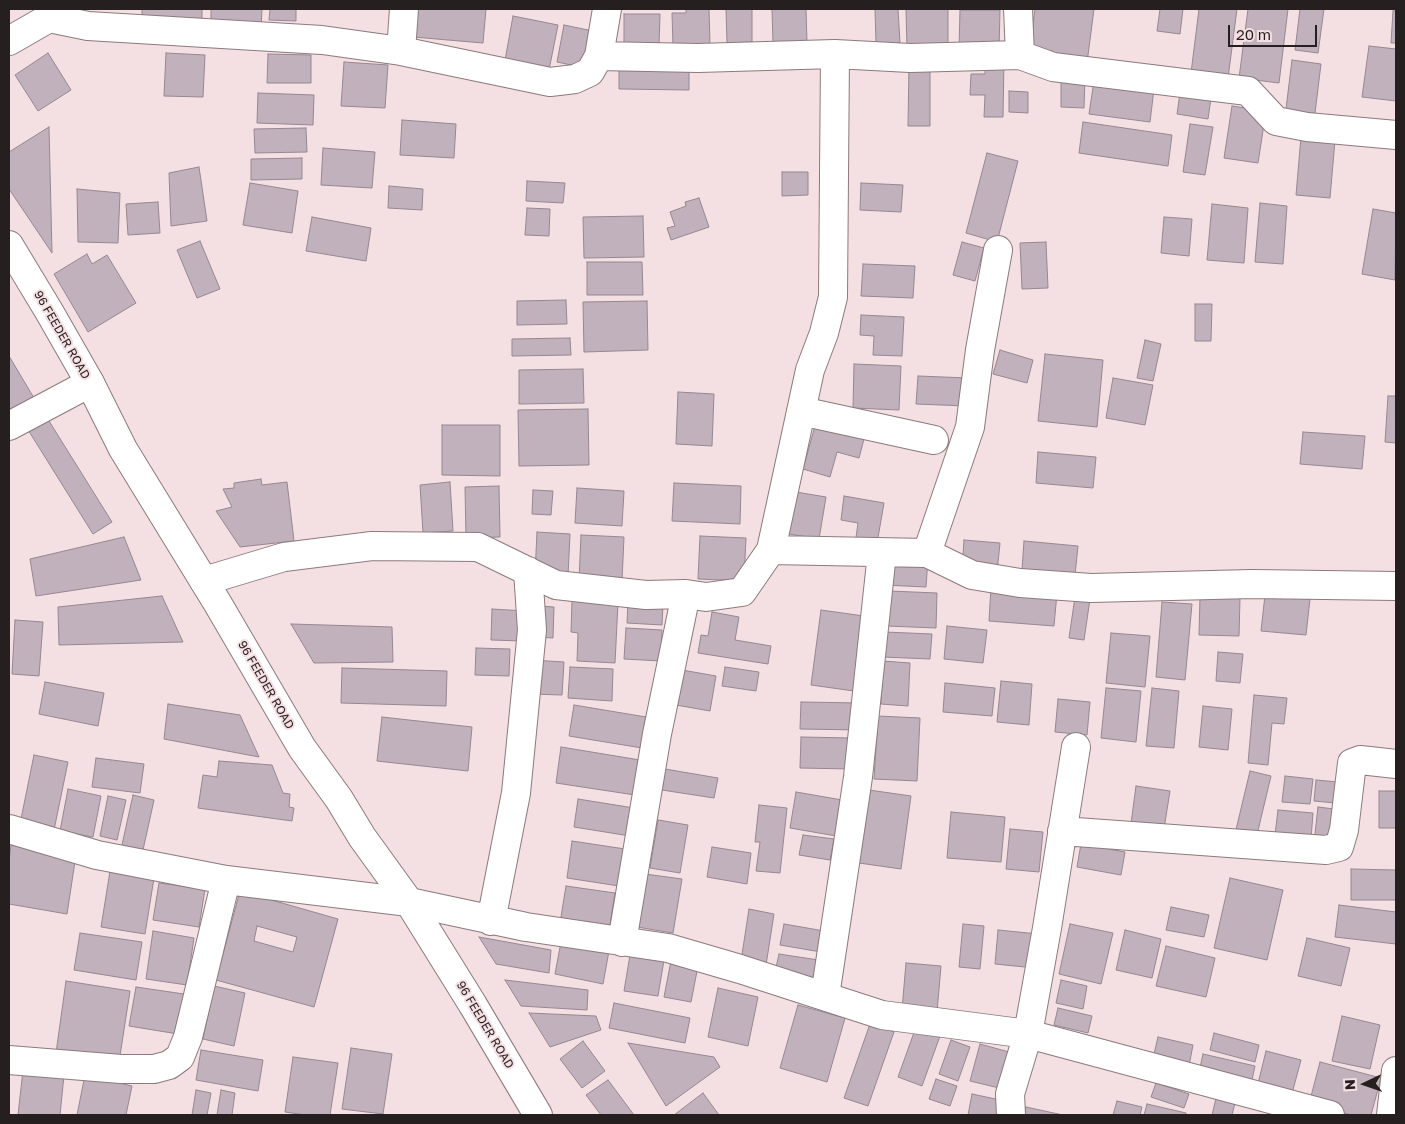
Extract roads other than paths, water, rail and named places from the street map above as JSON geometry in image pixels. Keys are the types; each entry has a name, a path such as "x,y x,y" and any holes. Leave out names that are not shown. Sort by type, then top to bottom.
{"street":[{"path":"401,51 404,9"},
{"path":"9,41 49,14 88,26 322,40 401,51 550,82 575,79 590,72 600,56 607,9"},
{"path":"1018,9 1020,55"},
{"path":"600,56 698,58 835,54 910,58 1020,55 1054,67 1248,91 1276,121 1308,127 1396,135"},
{"path":"204,581 284,557 372,546 478,547 556,585 646,595 686,594 706,597 742,592 771,550 810,370 824,333 833,297 835,54"},
{"name":"96 FEEDER ROAD","path":"9,245 90,383 128,457 259,672 302,748 339,799 362,837 409,902 478,1013 538,1115"},
{"path":"927,553 970,427 980,350 998,250"},
{"path":"9,426 90,383"},
{"path":"801,411 934,440"},
{"path":"771,550 927,553 972,576 1020,583 1091,588 1252,584 1396,586"},
{"path":"825,996 858,777 882,553"},
{"path":"491,921 516,793 532,630 528,571"},
{"path":"622,942 657,734 686,594"},
{"path":"1011,1115 1010,1094 1028,1034 1076,747"},
{"path":"1062,831 1326,850 1339,847 1344,830 1352,763 1360,760 1396,764"},
{"path":"9,829 97,855 226,880 409,902 491,921 668,948 740,968 882,1015 1028,1034 1330,1115"},
{"path":"9,1060 121,1069 154,1069 169,1065 180,1057 188,1037 226,880"},
{"path":"1391,1115 1396,1072"}]}
